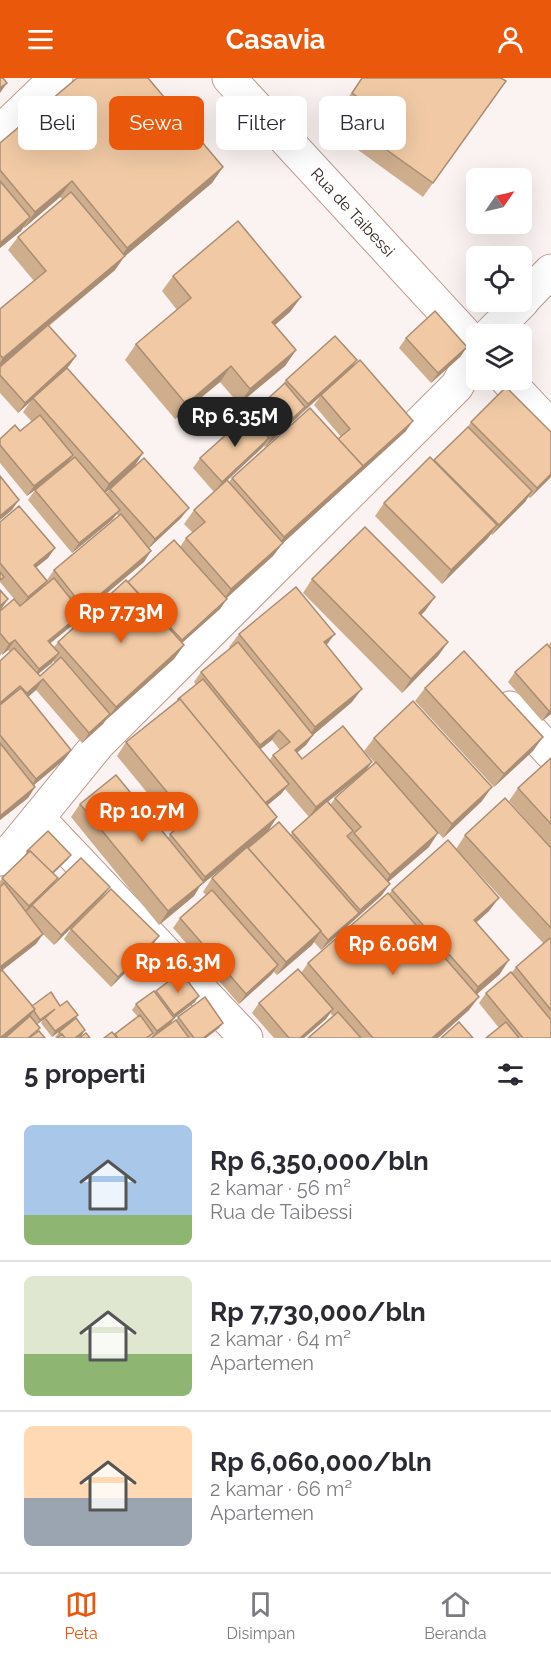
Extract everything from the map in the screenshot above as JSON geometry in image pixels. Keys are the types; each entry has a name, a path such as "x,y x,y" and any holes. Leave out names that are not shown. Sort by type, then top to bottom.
{"street":[{"path":"0,132 56,78"},
{"name":"Rua de Taibessi","path":"229,78 466,336"},
{"path":"532,291 551,271"},
{"path":"500,324 511,312"},
{"path":"0,859 14,847 99,743 457,386 466,369"},
{"path":"516,390 551,427"},
{"path":"490,687 551,753"},
{"path":"38,818 246,1038"}],"building":[{"path":"0,78 7,83 0,88"},
{"path":"77,78 148,78 163,96 109,96 109,150 204,150 204,144 223,167 127,248 72,181 35,212 0,170 0,143 18,128 18,150 97,150 97,96 56,96"},
{"path":"362,78 501,78 506,81 433,183 387,150 406,150 406,96 356,96 352,93"},
{"path":"0,181 30,217 0,243"},
{"path":"71,192 125,256 3,358 0,355 0,309 46,271 18,237"},
{"path":"238,221 301,297 272,322 296,350 250,389 231,366 186,404 136,344 191,298 173,276"},
{"path":"435,311 466,348 438,373 406,338"},
{"path":"48,325 76,356 25,403 0,375 0,367"},
{"path":"335,336 357,360 308,404 286,380"},
{"path":"360,360 413,421 363,466 338,439 350,429 321,395"},
{"path":"67,368 143,453 109,484 33,398"},
{"path":"285,383 305,407 272,437 251,414"},
{"path":"503,390 509,390 551,432 551,474 537,488 471,422"},
{"path":"310,408 363,466 284,537 232,478"},
{"path":"40,415 73,455 34,486 0,445 0,439 15,425 20,431"},
{"path":"248,415 269,438 222,482 200,458"},
{"path":"468,427 532,491 499,525 434,460"},
{"path":"75,457 120,510 79,543 35,490"},
{"path":"430,457 497,525 451,570 384,503"},
{"path":"144,458 189,508 155,539 110,489"},
{"path":"0,476 19,500 0,516"},
{"path":"227,480 283,543 231,589 186,538 205,522 194,510"},
{"path":"19,506 55,548 34,565 47,581 28,597 0,563 0,522"},
{"path":"121,514 151,551 84,608 54,570"},
{"path":"365,527 435,597 419,613 448,642 411,679 312,579"},
{"path":"174,540 227,599 182,640 128,582"},
{"path":"54,578 82,613 48,641 59,653 39,669 15,640 9,644 0,633 0,611 14,599 20,606"},
{"path":"126,580 184,645 116,707 58,642"},
{"path":"296,587 335,634 324,642 362,689 315,727 239,634"},
{"path":"0,590 8,599 0,606"},
{"path":"238,642 313,735 295,750 302,759 343,726 372,762 316,807 273,755 290,742 279,730 260,745 201,672"},
{"path":"547,644 551,649 551,710 549,711 515,672"},
{"path":"14,648 40,676 61,657 110,714 89,733 43,679 27,693 20,686 0,703 0,661"},
{"path":"464,651 543,737 504,774 425,688"},
{"path":"203,679 289,784 265,803 178,699"},
{"path":"21,688 71,750 36,779 0,735 0,705"},
{"path":"180,699 277,817 205,877 170,834 189,819 126,742"},
{"path":"413,701 492,787 452,824 374,738"},
{"path":"0,743 35,787 0,816"},
{"path":"551,758 551,824 518,788"},
{"path":"376,762 438,833 390,875 354,833 361,827 335,798"},
{"path":"116,775 204,882 168,911 80,804"},
{"path":"505,798 551,848 551,928 465,835"},
{"path":"327,801 353,831 347,836 390,884 360,910 292,832"},
{"path":"279,822 359,913 328,940 248,848"},
{"path":"48,831 71,855 52,873 30,851 27,851"},
{"path":"448,840 499,898 474,920 509,960 478,987 392,890"},
{"path":"247,847 321,931 286,962 212,878"},
{"path":"30,851 58,878 29,906 2,878"},
{"path":"81,858 110,887 61,935 32,905"},
{"path":"4,883 43,934 0,967 0,887"},
{"path":"111,889 159,936 118,977 71,929"},
{"path":"212,890 278,965 246,994 180,918"},
{"path":"388,893 479,997 432,1038 373,1038 308,963"},
{"path":"550,938 551,940 551,1010 516,967"},
{"path":"298,969 333,1009 300,1038 289,1038 259,1003"},
{"path":"2,970 35,1009 0,1038 0,972"},
{"path":"181,972 199,996 174,1015 156,991"},
{"path":"511,972 551,1020 551,1038 523,1038 486,993"},
{"path":"154,991 174,1018 157,1031 136,1004"},
{"path":"51,992 60,1006 67,1001 78,1015 55,1031 45,1018 55,1009 40,1020 32,1006"},
{"path":"205,997 223,1023 203,1038 194,1038 178,1017"},
{"path":"338,1012 361,1038 308,1038"},
{"path":"140,1015 153,1033 146,1038 118,1038 115,1034"},
{"path":"30,1016 40,1028 28,1038 5,1038"},
{"path":"76,1018 85,1030 75,1038 65,1038 59,1032"},
{"path":"176,1020 189,1038 151,1038"},
{"path":"459,1022 473,1038 441,1038"},
{"path":"506,1022 519,1038 486,1038"},
{"path":"39,1031 45,1038 29,1038"},
{"path":"112,1032 117,1038 104,1038"},
{"path":"86,1033 90,1038 79,1038"}]}
